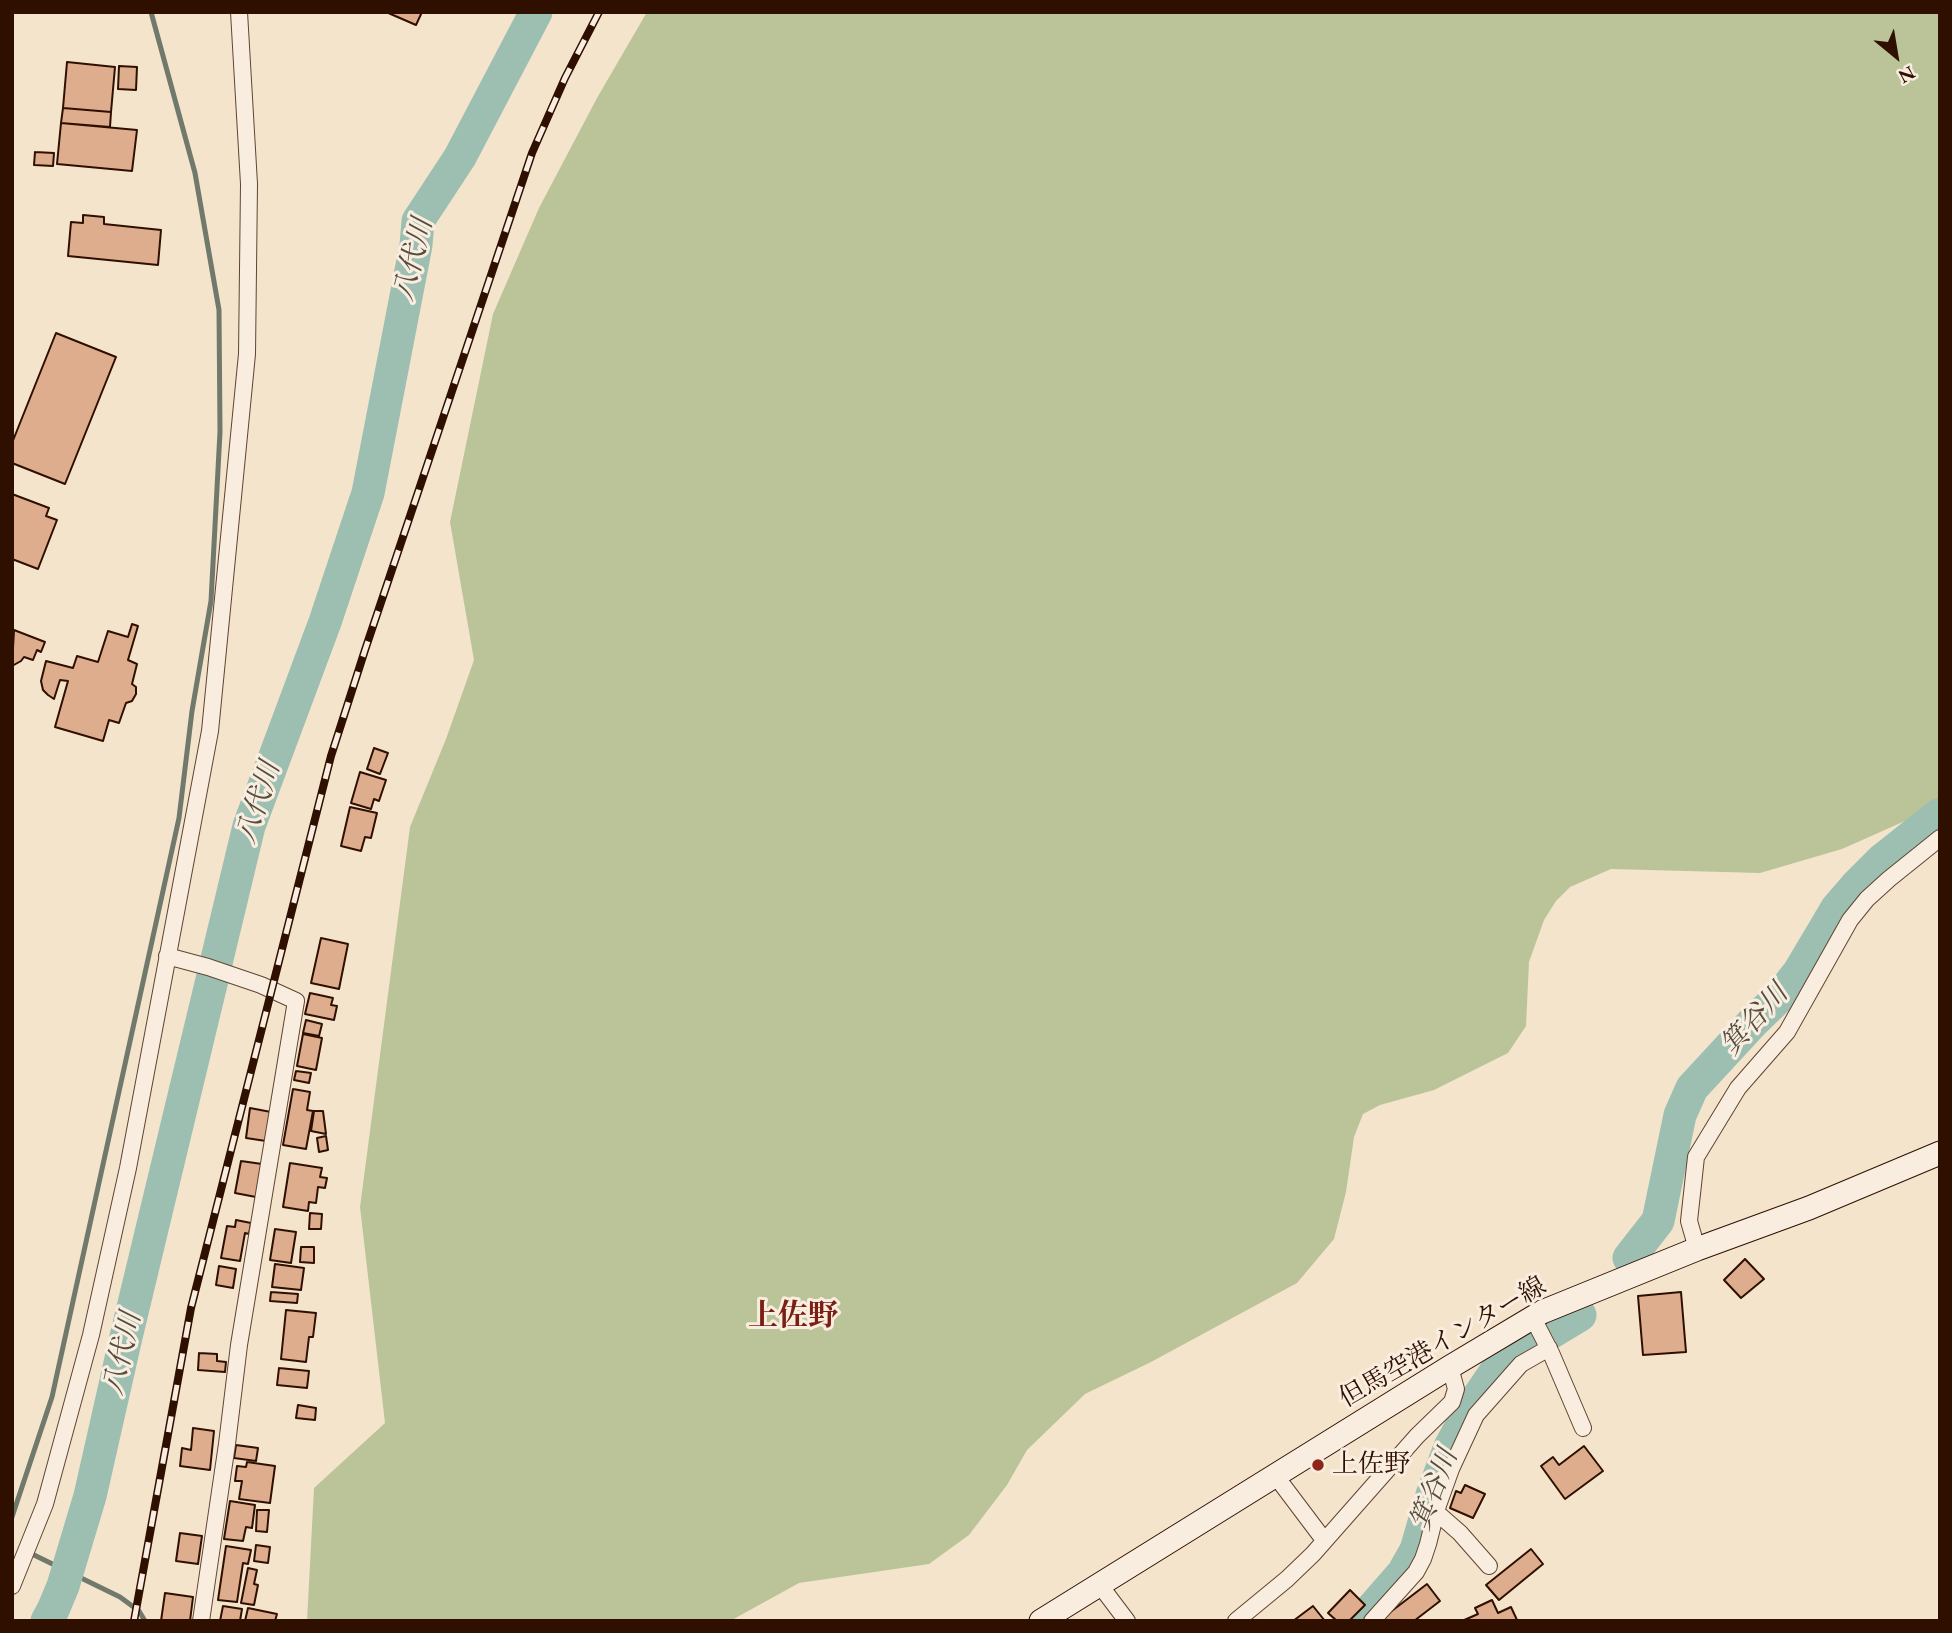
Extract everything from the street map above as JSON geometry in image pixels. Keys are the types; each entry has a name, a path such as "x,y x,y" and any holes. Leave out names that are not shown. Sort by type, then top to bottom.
{"main road":[{"name":"但馬空港インター線","path":"1041,1621 1533,1318 1697,1249 1809,1208 1940,1153"}],"street":[{"path":"12,1586 45,1504 91,1335 128,1168 210,730 247,354 249,184 239,12"},
{"path":"1697,1249 1689,1220 1696,1157 1738,1088 1787,1032 1850,920 1867,899 1940,838"},
{"path":"167,956 261,985 296,1001 239,1345 201,1621"},
{"path":"1533,1318 1549,1348 1583,1428"},
{"path":"1372,1621 1416,1572 1429,1544 1436,1512 1451,1469 1476,1415 1521,1364 1549,1348"},
{"path":"1236,1621 1313,1554 1417,1436 1452,1402 1456,1389 1450,1367"},
{"path":"1454,1396 1476,1415"},
{"path":"1275,1475 1325,1540"},
{"path":"1436,1512 1460,1532 1489,1566"},
{"path":"1099,1584 1127,1621"}],"green space":[{"path":"647,12 1940,12 1940,797 1923,813 1842,849 1760,873 1611,869 1570,887 1556,901 1544,920 1529,962 1526,1026 1508,1053 1434,1090 1380,1105 1363,1114 1354,1137 1346,1192 1334,1239 1297,1283 1151,1362 1085,1394 1027,1450 1007,1485 969,1535 929,1564 799,1583 730,1621 307,1621 314,1488 385,1423 360,1207 410,827 446,739 474,660 450,522 493,314 539,208 597,98"}],"building":[{"path":"386,12 422,12 416,25"},
{"path":"67,62 115,67 111,112 63,108"},
{"path":"119,66 137,67 136,90 118,89"},
{"path":"63,108 111,112 110,127 61,123"},
{"path":"61,123 137,130 132,171 57,164"},
{"path":"35,152 54,153 53,166 34,165"},
{"path":"83,215 104,217 104,224 161,230 158,265 68,256 71,222 83,223"},
{"path":"56,333 116,357 65,484 12,463 12,443"},
{"path":"12,494 49,508 46,516 57,520 38,569 12,559"},
{"path":"132,624 138,626 128,660 137,664 132,684 136,687 136,694 132,701 126,703 119,723 109,720 103,741 55,727 68,681 60,680 54,699 48,695 43,690 41,681 46,661 73,668 77,656 98,662 108,631 128,637"},
{"path":"14,630 45,642 41,652 37,650 33,660 24,657 12,666"},
{"path":"374,748 388,753 380,774 367,769"},
{"path":"360,772 386,780 379,801 374,799 371,809 351,803"},
{"path":"350,807 377,813 371,838 365,837 361,851 341,846"},
{"path":"321,938 348,944 339,989 311,983"},
{"path":"310,993 333,998 331,1005 337,1006 334,1020 305,1014"},
{"path":"306,1020 322,1024 319,1036 303,1033"},
{"path":"303,1034 322,1038 316,1070 297,1066"},
{"path":"296,1071 311,1073 309,1083 294,1080"},
{"path":"293,1089 310,1092 307,1110 313,1111 306,1149 283,1145"},
{"path":"250,1108 271,1112 266,1141 246,1138"},
{"path":"314,1111 323,1111 326,1134 311,1131"},
{"path":"326,1136 328,1150 319,1152 317,1138"},
{"path":"241,1161 262,1164 256,1197 235,1193"},
{"path":"290,1163 322,1168 320,1177 327,1178 325,1188 318,1187 316,1203 309,1202 308,1211 283,1207"},
{"path":"310,1213 322,1214 321,1229 309,1229"},
{"path":"236,1220 251,1223 249,1234 245,1233 240,1261 221,1258 227,1226 235,1227"},
{"path":"275,1229 296,1232 291,1263 270,1260"},
{"path":"301,1247 314,1247 314,1263 300,1262"},
{"path":"1745,1259 1764,1279 1741,1298 1724,1280"},
{"path":"275,1264 304,1268 301,1290 272,1287"},
{"path":"219,1266 236,1269 233,1288 216,1285"},
{"path":"271,1292 298,1294 297,1303 270,1301"},
{"path":"1681,1292 1686,1352 1643,1355 1638,1296"},
{"path":"286,1310 316,1313 306,1362 281,1359"},
{"path":"199,1353 217,1354 217,1361 226,1362 225,1372 198,1370"},
{"path":"279,1368 309,1371 307,1388 277,1385"},
{"path":"298,1405 316,1408 315,1420 296,1418"},
{"path":"193,1428 214,1431 210,1470 180,1466 182,1448 191,1450"},
{"path":"236,1445 258,1448 256,1461 234,1458"},
{"path":"1584,1446 1603,1471 1565,1499 1541,1466 1553,1457 1559,1465"},
{"path":"247,1462 275,1466 270,1503 239,1499 242,1481 235,1481 237,1466 246,1467"},
{"path":"1465,1485 1485,1494 1473,1518 1450,1508 1456,1491 1461,1493"},
{"path":"230,1501 255,1505 252,1528 246,1527 243,1541 224,1539"},
{"path":"257,1510 269,1510 267,1532 256,1531"},
{"path":"180,1533 202,1536 198,1564 176,1561"},
{"path":"256,1545 270,1547 268,1563 254,1561"},
{"path":"226,1546 251,1550 248,1564 243,1563 237,1602 218,1600"},
{"path":"1531,1549 1543,1564 1499,1600 1486,1585"},
{"path":"248,1568 257,1570 254,1584 258,1585 254,1605 241,1603"},
{"path":"1427,1584 1440,1601 1414,1621 1380,1620"},
{"path":"1350,1590 1365,1605 1349,1621 1337,1621 1328,1613"},
{"path":"165,1593 193,1597 190,1621 161,1621"},
{"path":"1492,1600 1498,1613 1511,1607 1517,1620 1462,1621 1478,1614 1475,1608"},
{"path":"223,1606 242,1609 240,1621 220,1621"},
{"path":"1313,1606 1325,1621 1293,1621"},
{"path":"248,1608 277,1614 275,1621 245,1621"}],"waterway":[{"path":"12,1517 52,1397 179,818 192,711 211,601 220,432 219,310 195,173 151,12"},
{"name":"八代川","path":"47,1621 63,1586 90,1496 249,826 325,622 368,493 416,245 418,221 460,157 536,12"},
{"name":"箕谷川","path":"1629,1258 1658,1221 1680,1115 1692,1088 1781,995 1799,972 1837,908 1856,886 1882,860 1940,814"},
{"name":"箕谷川","path":"1361,1621 1403,1573 1416,1550 1450,1447 1474,1403 1502,1362 1580,1315"},
{"path":"32,1554 120,1597 139,1611 145,1621"}],"railway":[{"path":"134,1621 191,1308 331,756 532,153 565,78 599,12"}],"place":[{"name":"上佐野","path":"1318,1465"}],"district":[{"name":"上佐野","path":"793,1317"}]}
